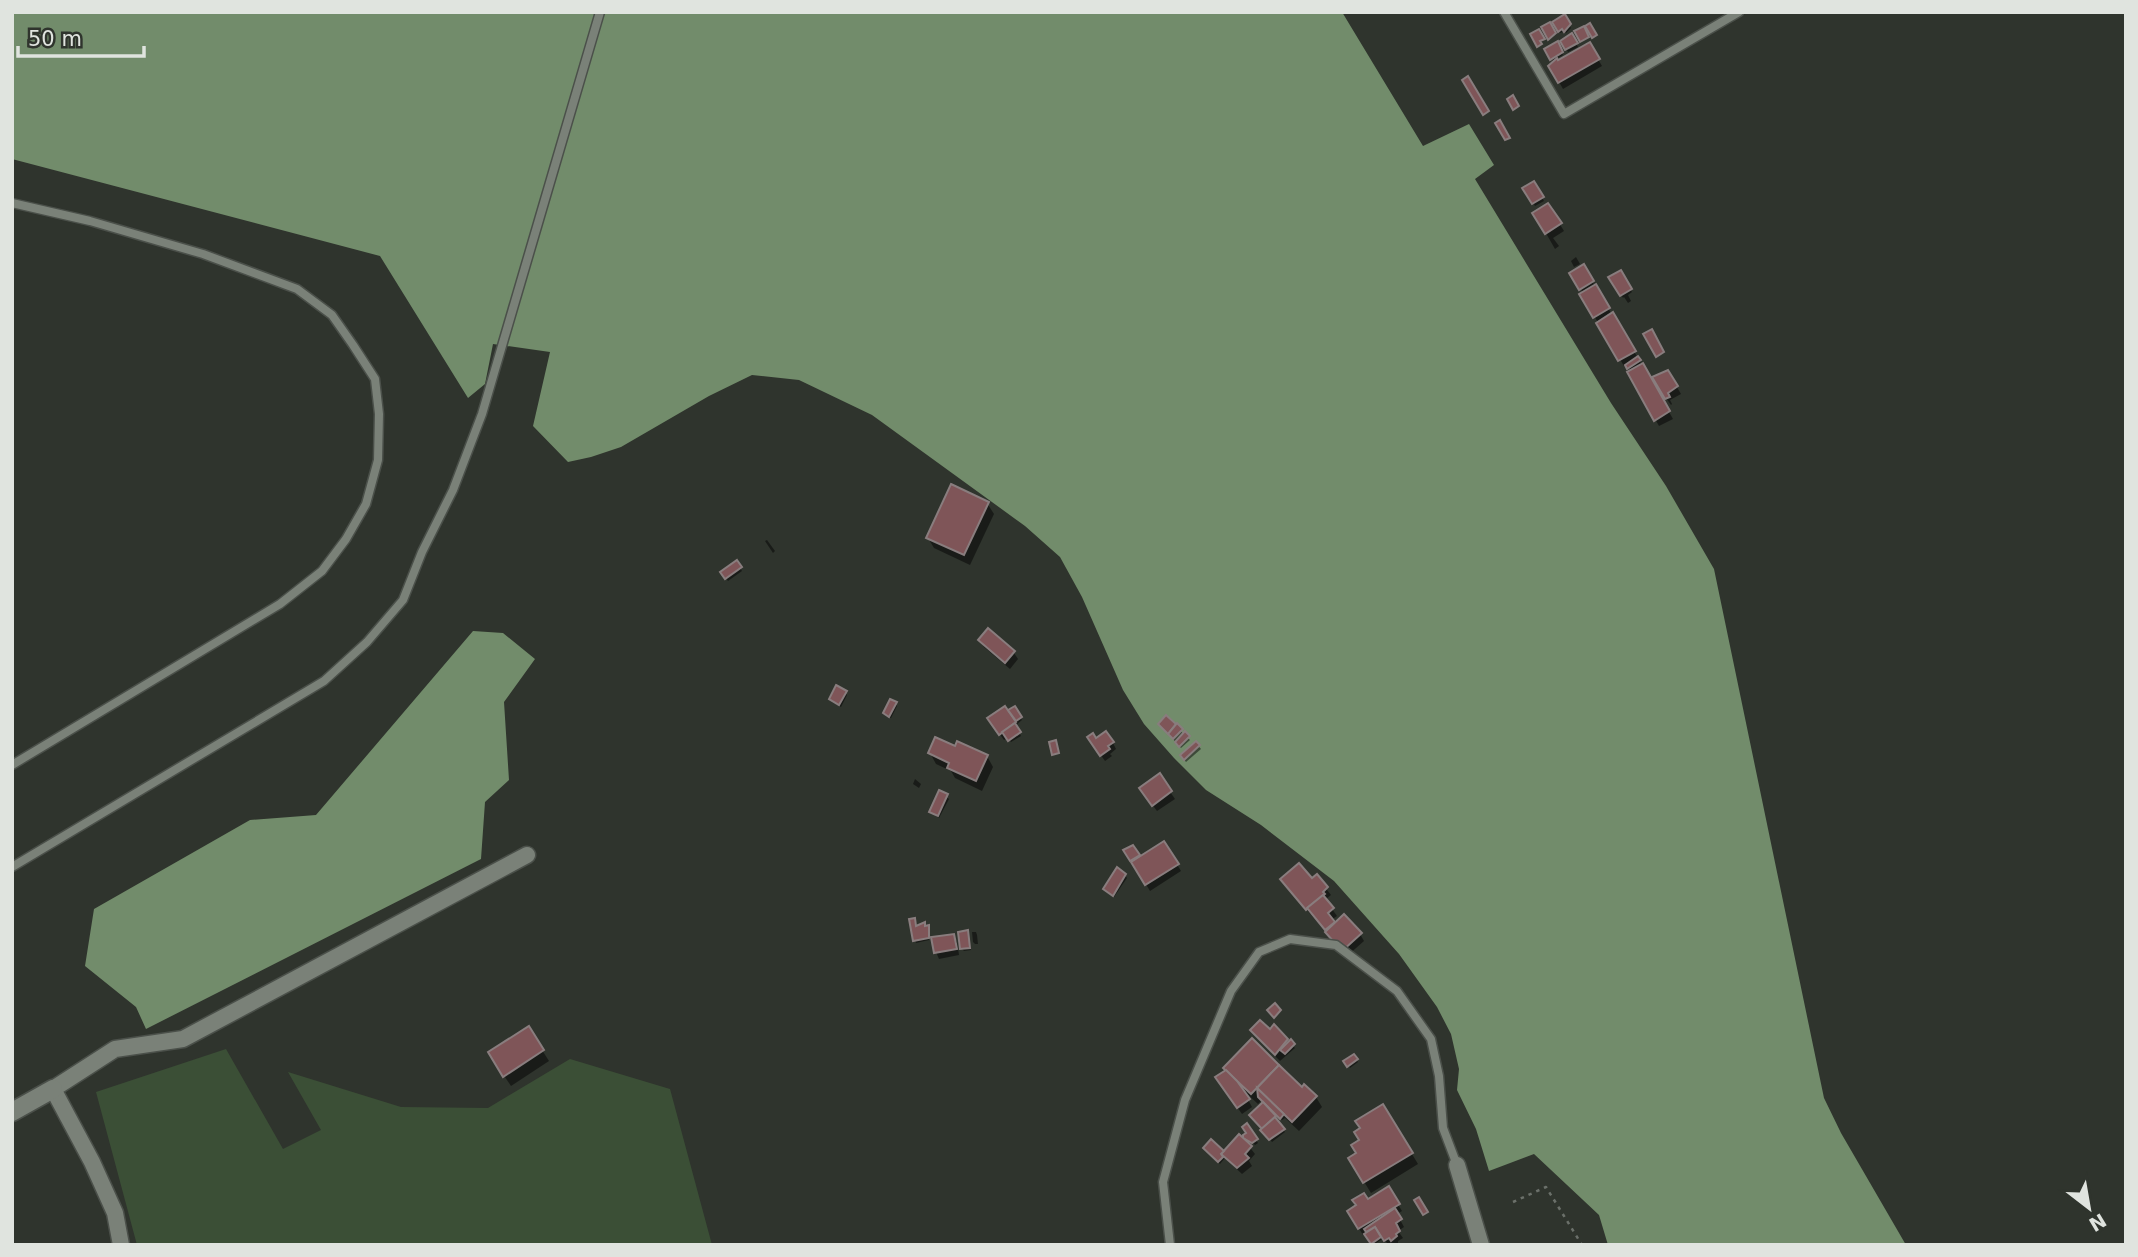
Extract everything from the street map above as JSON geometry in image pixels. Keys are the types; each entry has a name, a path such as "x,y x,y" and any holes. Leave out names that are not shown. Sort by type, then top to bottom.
{"street":[{"path":"12,1112 115,1049 183,1039 527,855"},
{"path":"52,1089 92,1162 115,1213 121,1245"},
{"path":"1457,1165 1481,1245"}],"lane":[{"path":"12,867 324,681 367,642 403,600 422,552 453,490 482,414 600,12"},
{"path":"1504,12 1564,114 1728,15 1739,12"},
{"path":"12,203 90,221 203,254 296,289 332,316 375,379 379,426 378,460 366,504 346,539 322,571 280,604 12,765"},
{"path":"1170,1245 1163,1182 1185,1100 1231,991 1259,952 1290,939 1336,945 1397,991 1431,1040 1439,1076 1443,1128 1457,1165"}],"path":[{"path":"1513,1202 1546,1187 1583,1245"}],"shaded area":[{"path":"12,12 1342,12 1423,146 1469,124 1494,165 1475,179 1611,403 1666,486 1714,569 1824,1098 1841,1133 1906,1245 1608,1245 1599,1215 1534,1154 1489,1171 1476,1129 1457,1090 1459,1069 1451,1034 1437,1007 1399,954 1334,881 1261,825 1206,790 1144,724 1123,690 1082,597 1060,557 1025,526 872,415 799,380 752,375 709,396 621,447 568,462 533,426 550,352 493,344 485,384 468,398 380,256 12,159"},
{"path":"473,631 503,633 535,659 504,702 509,780 485,802 481,859 146,1029 136,1007 85,966 94,909 250,820 316,815"},
{"path":"226,1049 283,1149 321,1130 288,1072 401,1107 488,1108 570,1059 670,1089 712,1245 137,1245 96,1092"}],"building":[{"path":"1565,14 1571,24 1564,32 1562,29 1558,32 1552,22"},
{"path":"1550,22 1556,33 1548,40 1541,27"},
{"path":"1590,23 1597,35 1592,38 1585,26"},
{"path":"1584,26 1589,37 1580,42 1574,31"},
{"path":"1539,29 1545,39 1540,41 1542,44 1537,47 1530,34"},
{"path":"1572,33 1578,43 1565,50 1560,41"},
{"path":"1558,41 1563,52 1550,60 1544,49"},
{"path":"1590,42 1600,59 1558,83 1548,66 1557,58 1558,60"},
{"path":"1468,76 1489,111 1483,115 1462,80"},
{"path":"1513,95 1519,106 1513,110 1507,99"},
{"path":"1500,120 1510,138 1505,140 1495,123"},
{"path":"1534,181 1544,197 1532,204 1522,188"},
{"path":"1548,203 1562,223 1545,234 1532,213"},
{"path":"1584,264 1594,281 1579,290 1569,273"},
{"path":"1621,270 1632,289 1620,296 1608,277"},
{"path":"1596,284 1610,308 1593,318 1579,294"},
{"path":"1613,312 1636,351 1618,361 1596,323"},
{"path":"1652,329 1664,352 1656,357 1643,334"},
{"path":"1638,356 1641,360 1627,369 1625,365"},
{"path":"1643,363 1670,411 1654,421 1627,372"},
{"path":"1668,370 1678,386 1668,393 1670,397 1665,399 1652,377"},
{"path":"951,484 989,502 964,555 926,538"},
{"path":"737,560 742,567 725,579 720,572"},
{"path":"988,628 1015,651 1005,663 978,640"},
{"path":"836,685 847,691 839,705 829,699"},
{"path":"890,699 897,702 889,717 883,713"},
{"path":"1005,706 1016,722 999,735 987,718"},
{"path":"1015,706 1022,717 1016,721 1008,710"},
{"path":"1166,715 1176,724 1168,734 1158,724"},
{"path":"1015,723 1021,732 1008,741 1002,732"},
{"path":"1177,723 1183,729 1173,739 1168,734"},
{"path":"1106,731 1114,742 1108,746 1110,749 1100,756 1087,737 1093,733 1096,738"},
{"path":"1185,731 1190,736 1179,747 1175,742"},
{"path":"935,737 955,746 957,741 988,755 976,781 947,768 949,763 928,753"},
{"path":"1056,740 1059,753 1052,755 1049,742"},
{"path":"1196,741 1200,745 1184,760 1180,755"},
{"path":"1160,773 1172,791 1152,806 1139,788"},
{"path":"939,790 948,794 938,816 929,812"},
{"path":"1164,841 1179,864 1145,885 1131,862"},
{"path":"1133,845 1140,855 1130,861 1123,850"},
{"path":"1299,863 1312,878 1317,874 1328,887 1323,892 1325,894 1306,910 1280,879"},
{"path":"1117,867 1126,874 1113,896 1103,889"},
{"path":"1323,895 1334,908 1328,913 1335,922 1325,930 1307,908"},
{"path":"1344,914 1362,933 1342,951 1325,932"},
{"path":"915,918 916,926 925,922 925,926 929,925 929,938 913,941 909,919"},
{"path":"968,930 970,948 960,949 958,932"},
{"path":"954,934 957,949 934,953 931,937"},
{"path":"1275,1003 1281,1010 1274,1018 1267,1010"},
{"path":"1260,1020 1270,1029 1274,1024 1288,1039 1275,1055 1250,1030"},
{"path":"529,1026 544,1050 503,1077 488,1052"},
{"path":"1252,1038 1279,1065 1251,1094 1223,1068"},
{"path":"1291,1039 1295,1044 1285,1054 1280,1050"},
{"path":"1354,1054 1358,1059 1347,1067 1343,1061"},
{"path":"1279,1065 1302,1087 1304,1084 1317,1096 1292,1122 1257,1088"},
{"path":"1226,1070 1250,1099 1237,1108 1215,1077"},
{"path":"1257,1088 1284,1114 1280,1119 1258,1097"},
{"path":"1263,1102 1276,1116 1262,1129 1249,1115"},
{"path":"1383,1104 1413,1153 1363,1183 1348,1158 1356,1153 1351,1145 1359,1140 1354,1132 1360,1128 1355,1121"},
{"path":"1275,1117 1285,1129 1269,1140 1260,1130"},
{"path":"1247,1123 1258,1139 1252,1143 1243,1138 1246,1133 1242,1127"},
{"path":"1239,1134 1252,1146 1245,1154 1249,1158 1237,1168 1221,1154"},
{"path":"1211,1139 1224,1151 1218,1162 1203,1148"},
{"path":"1389,1186 1400,1204 1358,1229 1347,1211 1356,1205 1352,1200 1364,1193 1368,1199"},
{"path":"1419,1197 1428,1212 1423,1215 1414,1200"},
{"path":"1395,1208 1402,1219 1396,1223 1400,1231 1391,1241 1389,1238 1384,1241 1375,1227 1366,1232 1364,1229"},
{"path":"1375,1227 1381,1237 1371,1244 1364,1234"}]}
